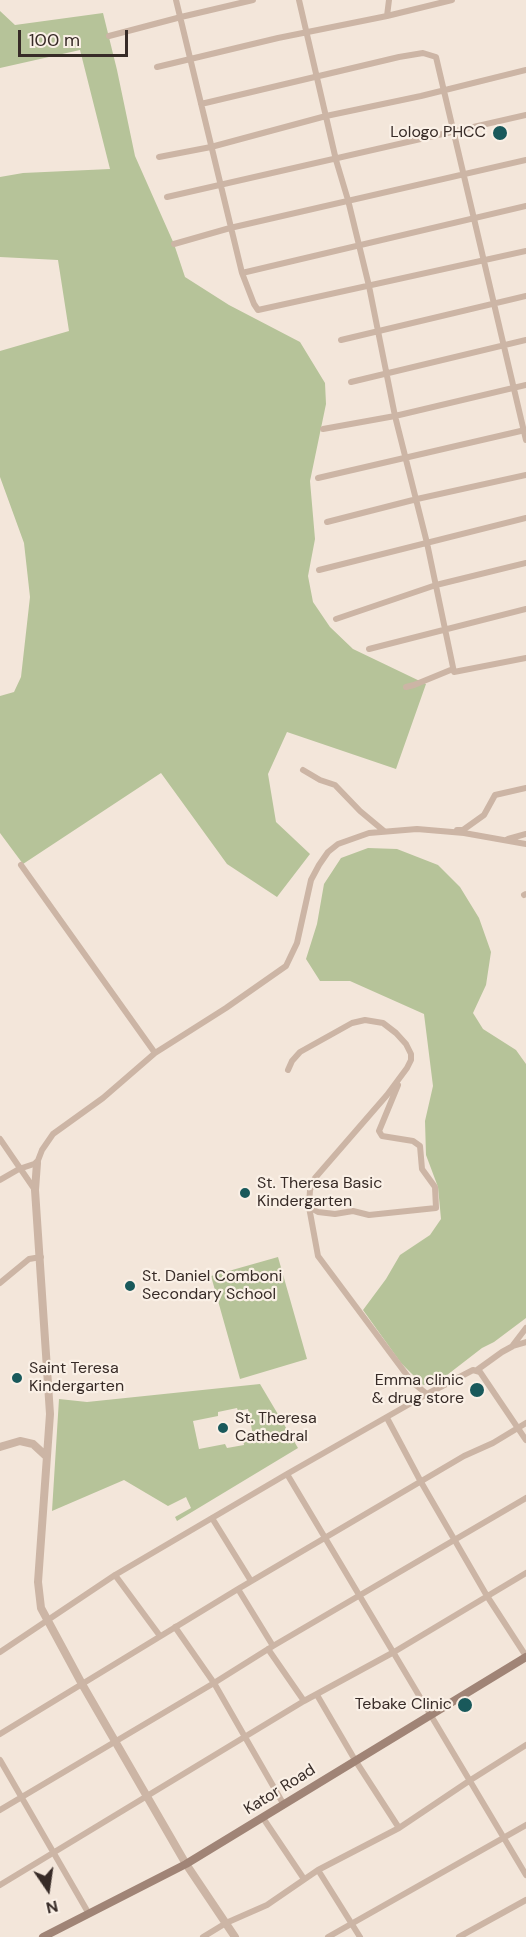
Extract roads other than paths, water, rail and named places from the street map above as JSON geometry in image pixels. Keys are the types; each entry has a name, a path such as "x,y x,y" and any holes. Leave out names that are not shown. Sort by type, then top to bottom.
{"main road":[{"name":"Kator Road","path":"43,1937 186,1864 526,1656"}],"street":[{"path":"176,0 230,228 242,273 258,310 526,251"},
{"path":"109,36 253,0"},
{"path":"299,0 336,160 369,286 454,672 526,658"},
{"path":"387,15 389,0"},
{"path":"158,67 387,15 427,3 452,0"},
{"path":"201,104 399,57 429,53 436,57 526,440"},
{"path":"159,157 211,147 326,116 526,70"},
{"path":"167,197 526,116"},
{"path":"174,244 230,228 526,160"},
{"path":"242,273 526,207"},
{"path":"341,340 526,296"},
{"path":"351,382 526,340"},
{"path":"323,429 396,416 526,385"},
{"path":"318,478 525,430"},
{"path":"327,522 526,475"},
{"path":"318,570 526,518"},
{"path":"336,619 436,585 526,563"},
{"path":"369,649 526,609"},
{"path":"406,687 453,669"},
{"path":"303,770 320,780 335,785 383,831 463,830 484,815 495,795 526,788"},
{"path":"235,1937 186,1864 41,1608 38,1582 50,1414 35,1170 42,1150 52,1134 103,1098 155,1053 286,966 297,943 311,880 328,852 338,844 352,838 383,831 437,830 526,844"},
{"path":"507,840 526,834"},
{"path":"21,865 155,1053"},
{"path":"288,1070 300,1052 352,1023 365,1020 383,1023 396,1033 406,1044 411,1060 379,1131 382,1136 413,1141 420,1146 422,1169 435,1187 436,1208 369,1215 353,1211 335,1214 318,1212 309,1207"},
{"path":"403,1074 346,1143 318,1172 310,1190 309,1207 318,1256 412,1382 427,1394"},
{"path":"0,1139 35,1190"},
{"path":"0,1180 19,1169 37,1163"},
{"path":"0,1283 29,1259 41,1257"},
{"path":"513,1346 526,1328"},
{"path":"0,1652 115,1575 427,1394 477,1370 495,1355 526,1342"},
{"path":"477,1370 526,1440"},
{"path":"387,1418 487,1596 526,1656"},
{"path":"1,1730 464,1456 493,1443 526,1423"},
{"path":"0,1447 20,1441 33,1444 46,1456"},
{"path":"287,1474 526,1875"},
{"path":"0,1810 360,1594 526,1498"},
{"path":"212,1518 251,1581"},
{"path":"0,1885 304,1701 394,1652 526,1573"},
{"path":"115,1575 160,1636"},
{"path":"238,1589 270,1648 304,1701"},
{"path":"175,1627 214,1683 284,1805"},
{"path":"317,1695 399,1828"},
{"path":"203,1937 226,1923 267,1905 318,1870 399,1828 526,1745"},
{"path":"0,1760 89,1914"},
{"path":"263,1818 304,1879"},
{"path":"328,1937 526,1826"},
{"path":"318,1870 360,1937"},
{"path":"461,1936 526,1900"}],"place":[{"name":"Lologo PHCC","path":"500,133"},
{"name":"St. Theresa Basic Kindergarten","path":"245,1193"},
{"name":"St. Daniel Comboni Secondary School","path":"130,1286"},
{"name":"Saint Teresa Kindergarten","path":"17,1378"},
{"name":"Emma clinic & drug store","path":"477,1390"},
{"name":"St. Theresa Cathedral","path":"223,1428"},
{"name":"Tebake Clinic","path":"465,1705"}]}
